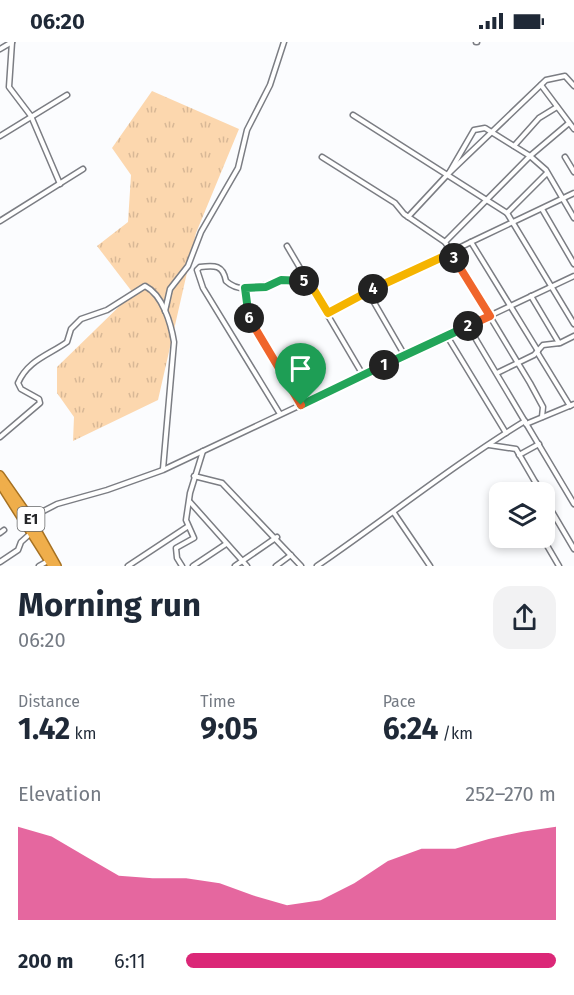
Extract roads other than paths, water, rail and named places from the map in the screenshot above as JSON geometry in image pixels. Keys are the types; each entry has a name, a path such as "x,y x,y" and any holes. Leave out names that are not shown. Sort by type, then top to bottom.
{"highway":[{"name":"E1","path":"0,475 30,518 57,566"},
{"name":"E1","path":"0,484 50,563"},
{"path":"23,523 30,518"}],"street":[{"path":"0,49 12,42"},
{"path":"12,42 9,87 31,116 60,184"},
{"path":"165,311 170,289 188,266 201,231 237,168 248,130 270,85 284,42"},
{"path":"408,217 448,174 494,133 542,85 550,79 565,76 574,86"},
{"path":"542,85 574,129"},
{"path":"0,136 67,95"},
{"path":"514,146 539,118 557,107"},
{"path":"353,115 507,213 574,324"},
{"path":"445,242 530,156 569,123"},
{"path":"448,174 474,130 481,128 494,133 530,156 547,173 574,218"},
{"path":"322,157 392,201 408,217 445,242 543,407 542,417"},
{"path":"565,157 574,172"},
{"path":"1,218 83,169"},
{"path":"507,213 547,173"},
{"path":"328,313 574,193"},
{"path":"542,208 574,264"},
{"path":"317,566 394,513 460,462 525,422 572,405 537,352 471,242"},
{"path":"287,246 363,375"},
{"path":"280,414 203,288 198,268 216,265 223,269 228,283 234,287 266,287 281,280 308,280"},
{"path":"30,518 52,506 163,470 574,276"},
{"path":"0,437 40,403 39,399 21,389 18,383 24,372 39,358 68,342 71,329 81,319 107,310 142,286 148,288 165,311 171,324 174,362 163,470"},
{"path":"245,288 248,316 301,405"},
{"path":"368,292 405,356"},
{"path":"531,296 559,343"},
{"path":"468,326 574,504"},
{"path":"447,336 506,433"},
{"path":"497,373 537,352 543,345 559,343 574,336"},
{"path":"519,455 539,444"},
{"path":"489,445 511,447 519,455 535,482"},
{"path":"182,566 177,558 176,548 194,538 187,527 194,476 202,451"},
{"path":"194,476 222,483 277,537 301,566"},
{"path":"190,502 247,566"},
{"path":"394,513 430,566"},
{"path":"555,517 574,549"},
{"path":"129,566 187,527"},
{"path":"0,562 18,550 21,542 31,533"},
{"path":"235,566 277,537"},
{"path":"193,566 226,544"},
{"path":"548,548 559,566"},
{"path":"276,566 291,555"},
{"path":"39,566 50,563"}]}
